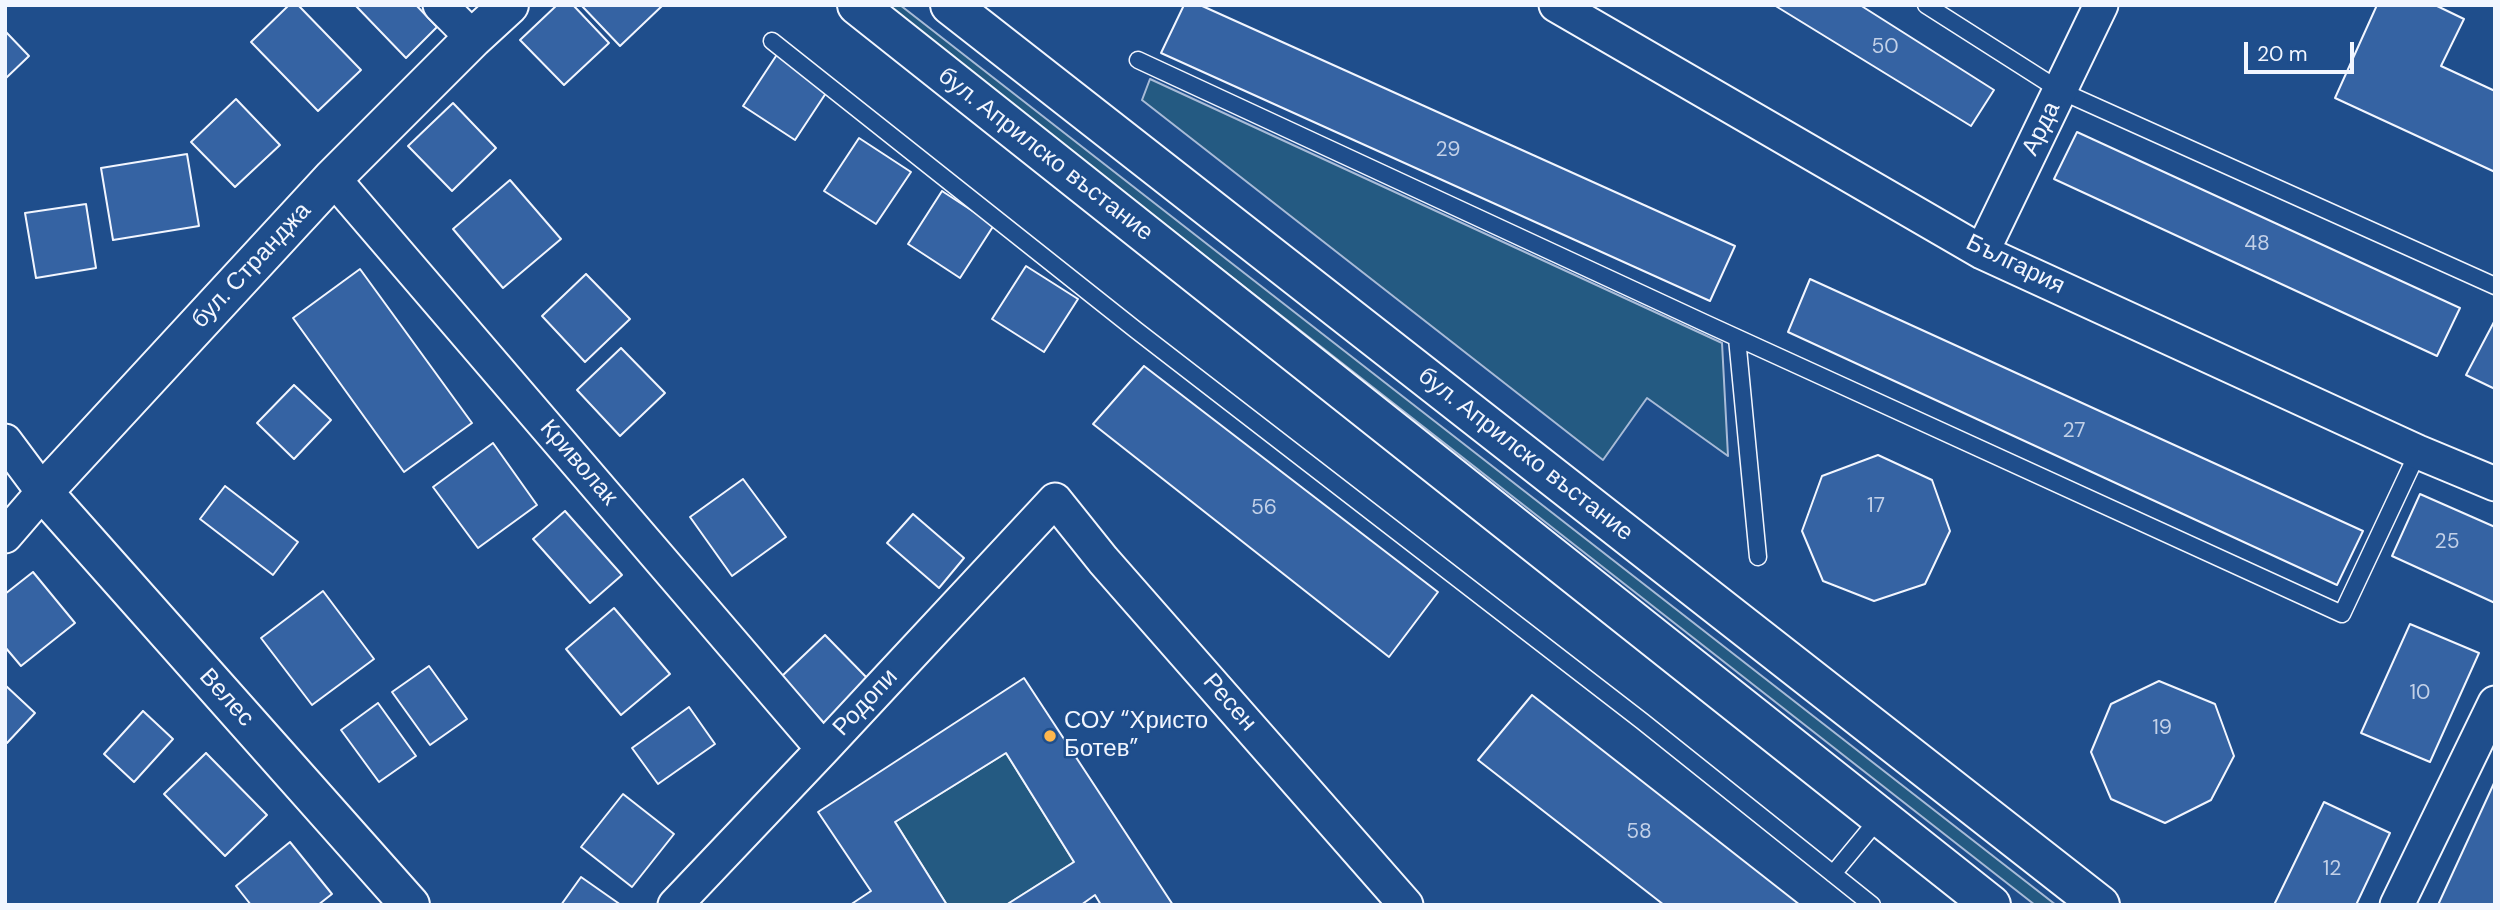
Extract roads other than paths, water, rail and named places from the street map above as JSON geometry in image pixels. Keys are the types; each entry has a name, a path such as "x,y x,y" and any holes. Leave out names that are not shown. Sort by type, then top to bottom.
{"street":[{"path":"440,5 472,38"},
{"name":"бул. Странджа","path":"5,536 333,178 472,38 509,5"},
{"name":"бул. Априлско въстание","path":"857,5 1991,905"},
{"name":"бул. Априлско въстание","path":"950,5 2100,905"},
{"name":"България","path":"1556,5 1982,252 2418,452 2495,484"},
{"name":"Арда","path":"1982,252 2101,5"},
{"name":"Криволак","path":"333,178 823,749"},
{"path":"5,441 43,492"},
{"name":"Велес","path":"43,492 410,905"},
{"name":"Родопи","path":"674,905 1055,499"},
{"name":"Ресен","path":"1055,499 1103,560 1406,905"},
{"path":"2397,905 2493,712"}],"lane":[{"path":"1926,5 2061,91 2495,286"},
{"path":"772,41 1136,330 1642,720 1872,905"},
{"path":"1138,60 1737,338 2342,614 2418,452"},
{"path":"1737,338 1758,557"},
{"path":"1833,874 1880,817"}],"place":[{"name":"СОУ “Христо Ботев”","path":"1050,736"}]}
